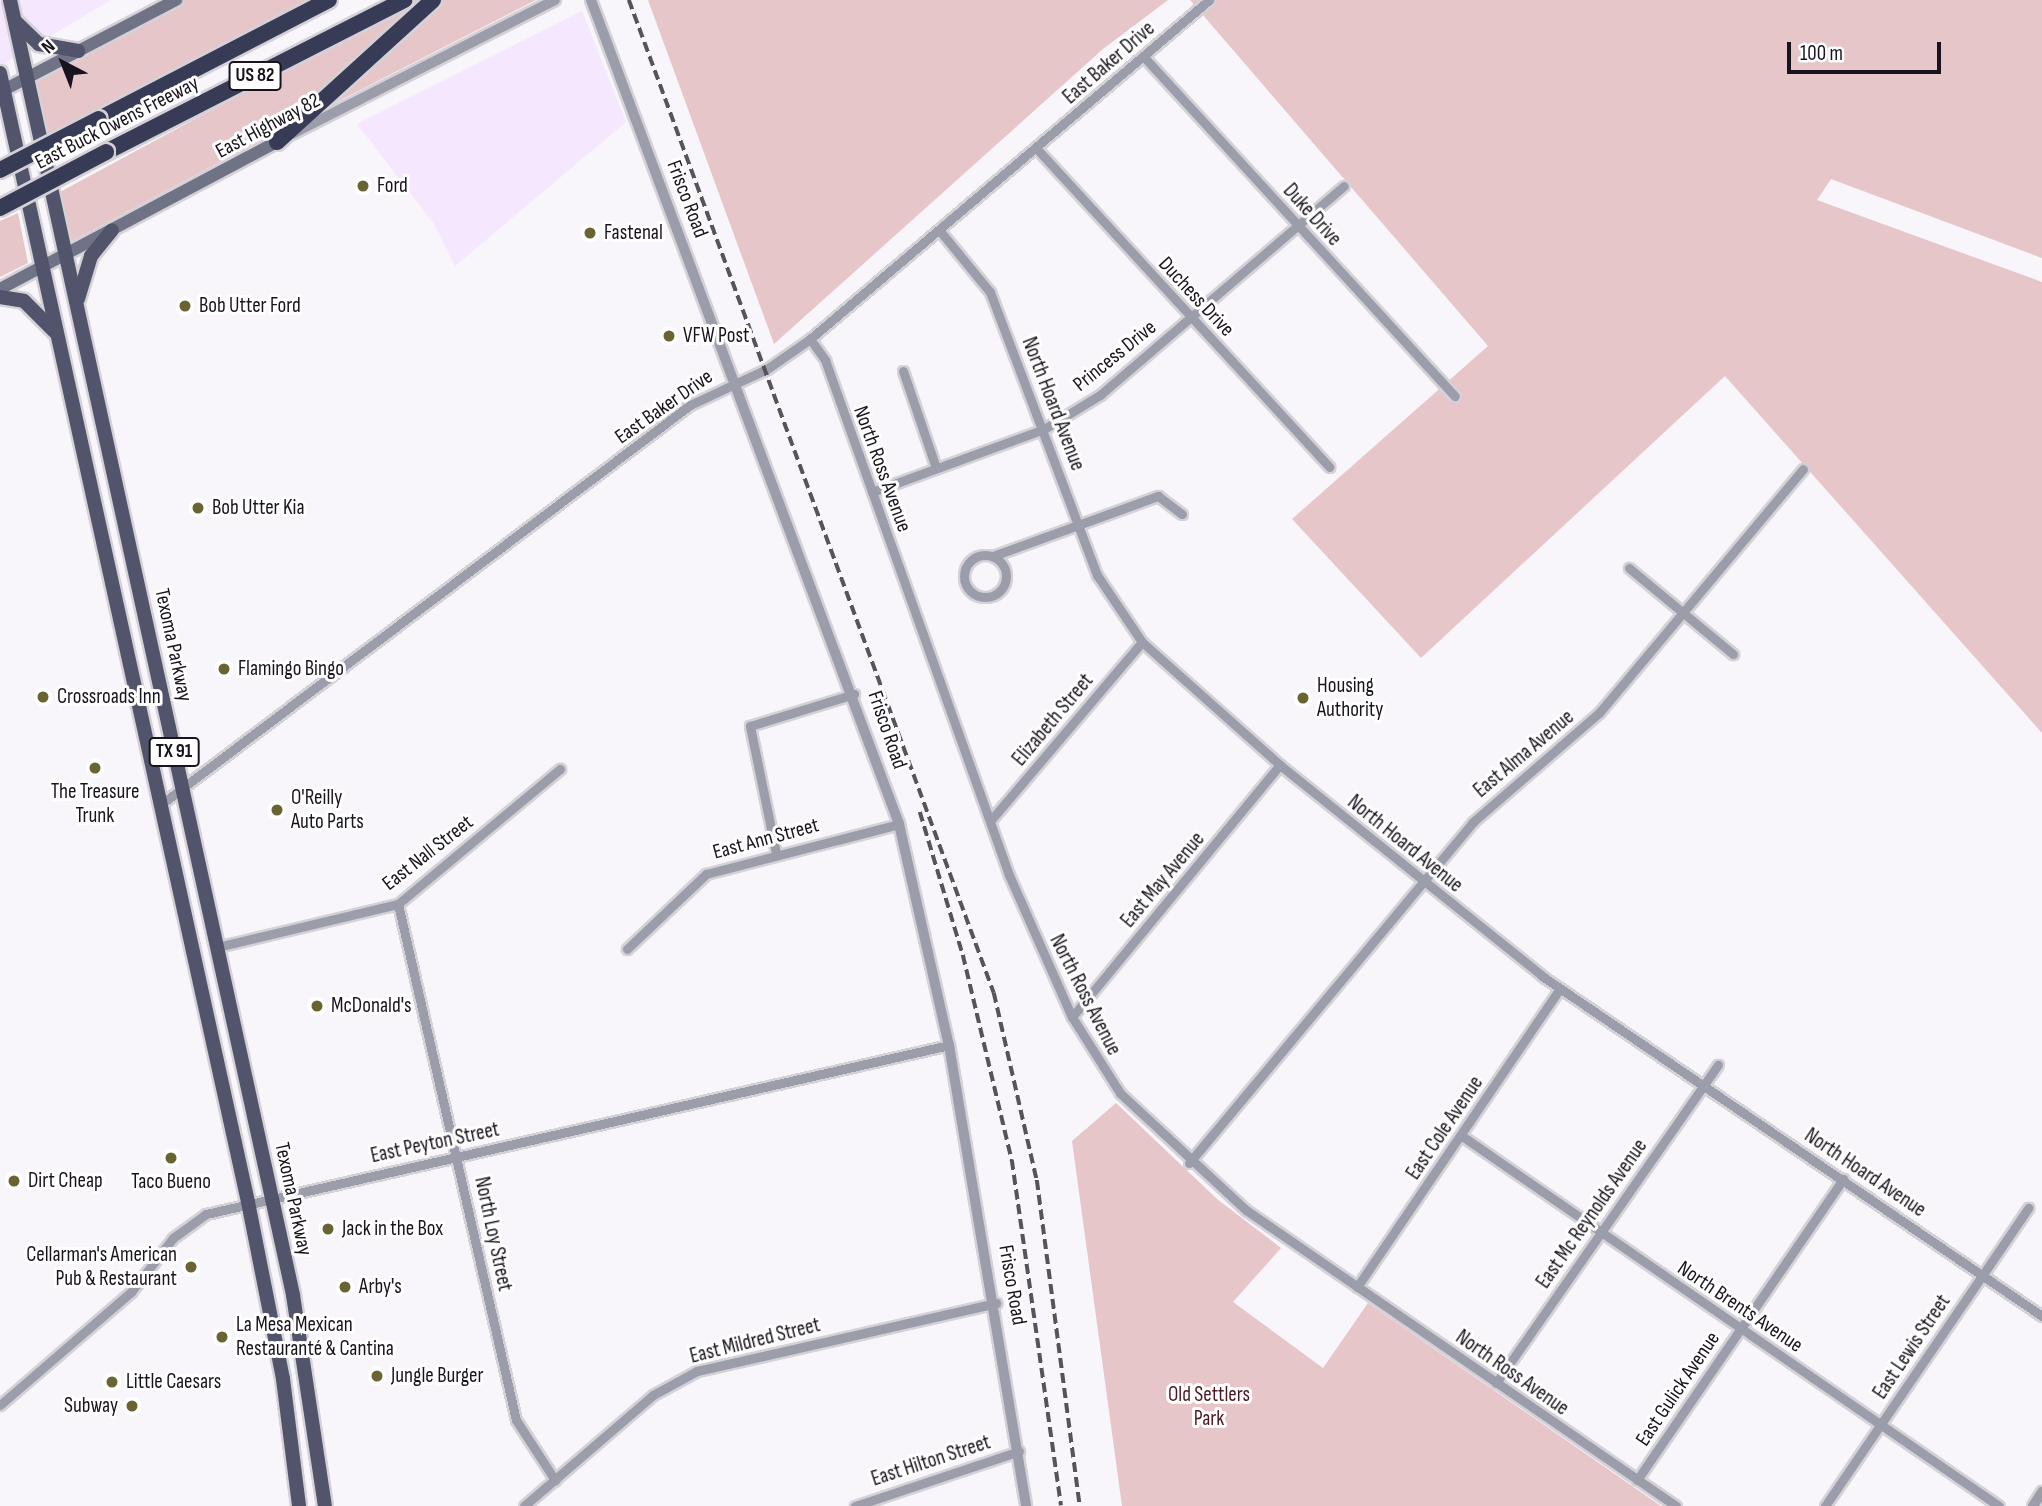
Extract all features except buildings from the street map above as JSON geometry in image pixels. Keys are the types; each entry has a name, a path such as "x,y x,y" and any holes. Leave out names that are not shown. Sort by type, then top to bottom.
{"highway":[{"name":"East Buck Owens Freeway","path":"0,170 328,0"},
{"name":"East Buck Owens Freeway","path":"0,208 404,0"},
{"path":"277,142 433,0"}],"main road":[{"name":"Texoma Parkway","path":"10,0 309,1377 325,1506"},
{"path":"2,91 176,0"},
{"path":"15,20 39,44 78,51"},
{"name":"TX 91","path":"0,73 247,1202 283,1379 299,1506"},
{"name":"East Highway 82","path":"0,289 277,142"},
{"path":"77,303 91,256 112,230"},
{"path":"0,297 24,301 57,335"}],"street":[{"name":"East Highway 82","path":"277,142 555,0"},
{"name":"Frisco Road","path":"591,0 854,694 900,824 949,1045 996,1303 1026,1506"},
{"name":"East Baker Drive","path":"160,805 183,791 690,405 736,380 767,369 810,339 1037,149 1209,0"},
{"name":"Duke Drive","path":"1144,57 1455,396"},
{"name":"Duchess Drive","path":"1037,149 1329,467"},
{"name":"Princess Drive","path":"872,492 1044,429 1100,395 1344,186"},
{"name":"North Hoard Avenue","path":"940,231 990,292 1097,575 1142,642 1280,765 1560,988 2042,1316"},
{"name":"North Ross Avenue","path":"810,339 825,360 990,820 1072,1017 1120,1093 1189,1163 1357,1287 1676,1506"},
{"path":"903,371 936,468"},
{"name":"East Alma Avenue","path":"1189,1163 1424,881 1508,786 1599,713 1803,469"},
{"path":"993,556 1004,566 1003,587 991,596 977,595 967,587 966,568 980,555 993,556 1079,522 1158,496 1182,514"},
{"path":"1629,568 1733,654"},
{"name":"Elizabeth Street","path":"990,820 1142,642"},
{"path":"776,853 751,726 854,694"},
{"name":"East May Avenue","path":"1072,1017 1280,765"},
{"name":"East Nall Street","path":"217,947 398,904 560,769"},
{"name":"East Ann Street","path":"627,948 706,874 776,853 900,824"},
{"name":"North Loy Street","path":"398,904 458,1156 516,1420 555,1480"},
{"name":"East Cole Avenue","path":"1357,1287 1560,988"},
{"name":"East Peyton Street","path":"0,1405 131,1293 190,1222 247,1202 949,1045"},
{"name":"East Mc Reynolds Avenue","path":"1496,1383 1718,1065"},
{"name":"North Brents Avenue","path":"1462,1136 1999,1506"},
{"name":"East Gulick Avenue","path":"1637,1480 1843,1179"},
{"name":"East Lewis Street","path":"1825,1506 2028,1208"},
{"name":"East Mildred Street","path":"524,1506 653,1395 697,1371 996,1303"},
{"name":"East Hilton Street","path":"855,1506 1019,1451"},
{"path":"2033,1506 2042,1492"}],"shaded area":[{"path":"0,0 111,0 0,66"},
{"path":"582,11 626,122 455,266 434,224 357,124"}],"green space":[{"path":"182,0 308,0 47,135 34,76"},
{"path":"415,0 426,0 278,131 72,241 60,192"},
{"path":"442,0 536,0 327,107 424,13"},
{"path":"648,0 1168,0 1103,49 774,344"},
{"path":"1190,0 2042,0 2042,258 1831,179 1817,200 2042,282 2042,733 1725,376 1421,658 1292,519 1488,346"},
{"path":"18,213 28,263 0,277 0,221"},
{"name":"Old Settlers Park","path":"1116,1103 1217,1199 1281,1248 1233,1302 1323,1368 1368,1303 1661,1506 1122,1506 1072,1141"}],"railway":[{"path":"629,0 994,993 1037,1180 1080,1506"},
{"path":"920,812 963,955 1012,1160 1061,1506"}],"place":[{"name":"Ford","path":"363,186"},
{"name":"Fastenal","path":"590,233"},
{"name":"Bob Utter Ford","path":"185,306"},
{"name":"VFW Post","path":"669,336"},
{"name":"Bob Utter Kia","path":"198,508"},
{"name":"Flamingo Bingo","path":"224,669"},
{"name":"Crossroads Inn","path":"43,697"},
{"name":"Housing Authority","path":"1303,698"},
{"name":"The Treasure Trunk","path":"95,768"},
{"name":"O'Reilly Auto Parts","path":"277,810"},
{"name":"McDonald's","path":"317,1006"},
{"name":"Taco Bueno","path":"171,1158"},
{"name":"Dirt Cheap","path":"14,1181"},
{"name":"Jack in the Box","path":"328,1229"},
{"name":"Cellarman's American Pub & Restaurant","path":"191,1267"},
{"name":"Arby's","path":"345,1287"},
{"name":"La Mesa Mexican Restauranté & Cantina","path":"222,1337"},
{"name":"Jungle Burger","path":"377,1376"},
{"name":"Little Caesars","path":"112,1382"},
{"name":"Subway","path":"132,1406"}]}
